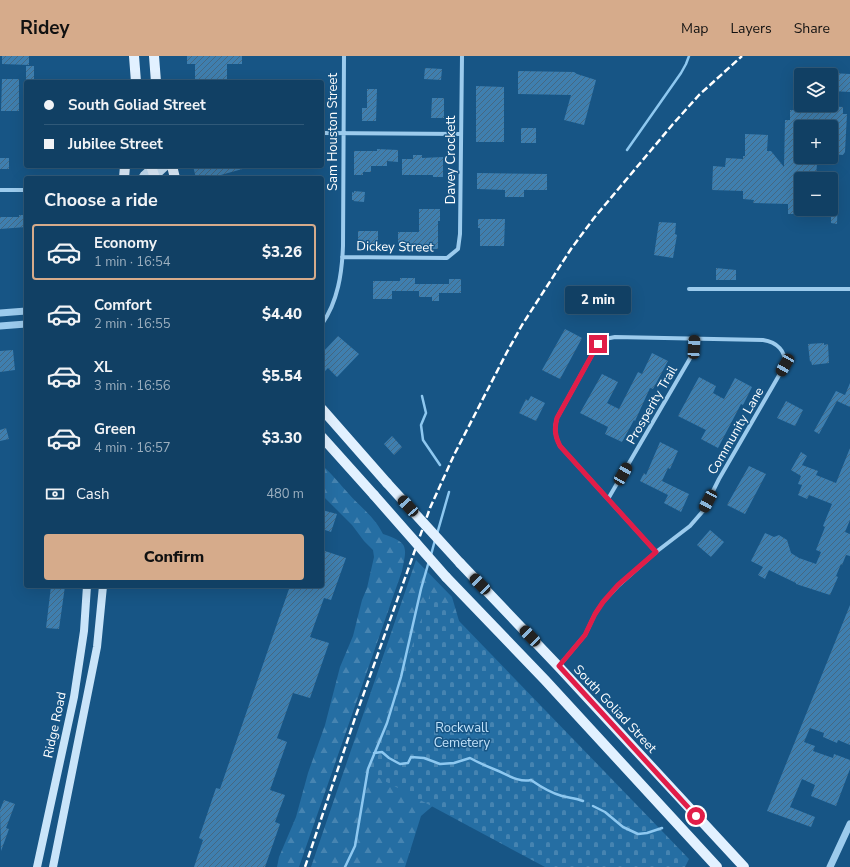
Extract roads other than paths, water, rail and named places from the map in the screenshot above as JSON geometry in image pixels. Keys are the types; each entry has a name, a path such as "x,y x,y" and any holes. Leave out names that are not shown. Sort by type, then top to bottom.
{"main road":[{"path":"154,56 156,80"},
{"path":"134,60 134,80"},
{"name":"South Goliad Street","path":"324,411 460,563 559,666 744,867"},
{"path":"324,439 446,577 545,680 717,867"},
{"name":"Ridge Road","path":"37,867 74,697 84,631 87,588"},
{"name":"Ridge Road","path":"53,867 97,647 102,588"}],"street":[{"name":"Sam Houston Street","path":"324,320 331,307 337,290 342,269 344,56"},
{"name":"Davey Crockett","path":"447,258 458,249 460,234 462,56"},
{"path":"324,133 461,134"},
{"path":"0,190 24,190"},
{"name":"Dickey Street","path":"342,257 447,258"},
{"path":"689,289 850,289"},
{"path":"0,313 24,311"},
{"path":"0,326 24,324"},
{"path":"656,552 560,446 555,436 557,418 598,344 605,339 616,336 694,339"},
{"name":"Community Lane","path":"559,666 585,635 595,614 618,585 656,552 690,526 702,511 785,365 784,354 780,348 770,341 694,339"},
{"name":"Prosperity Trail","path":"608,499 692,355 694,339"},
{"path":"830,867 850,824"}],"waterway":[{"path":"627,150 681,73 689,56"},
{"path":"422,396 426,413 421,425 423,440 440,465"},
{"path":"437,534 449,492"},
{"path":"431,555 435,540"},
{"path":"345,867 355,846 368,769 387,723 401,677 421,589 429,561"},
{"path":"374,753 382,752 400,764 408,763 411,757 424,758 440,764 454,763 470,758 513,778 526,781 531,780 554,793 583,801"},
{"path":"593,806 605,812 623,827 638,834 647,833 662,828"}],"railway":[{"path":"305,867 355,718 430,508 454,455 507,352 522,325 571,249 594,218 699,95 742,56"}],"park label":[{"name":"Rockwall Cemetery","path":"462,736"}]}
